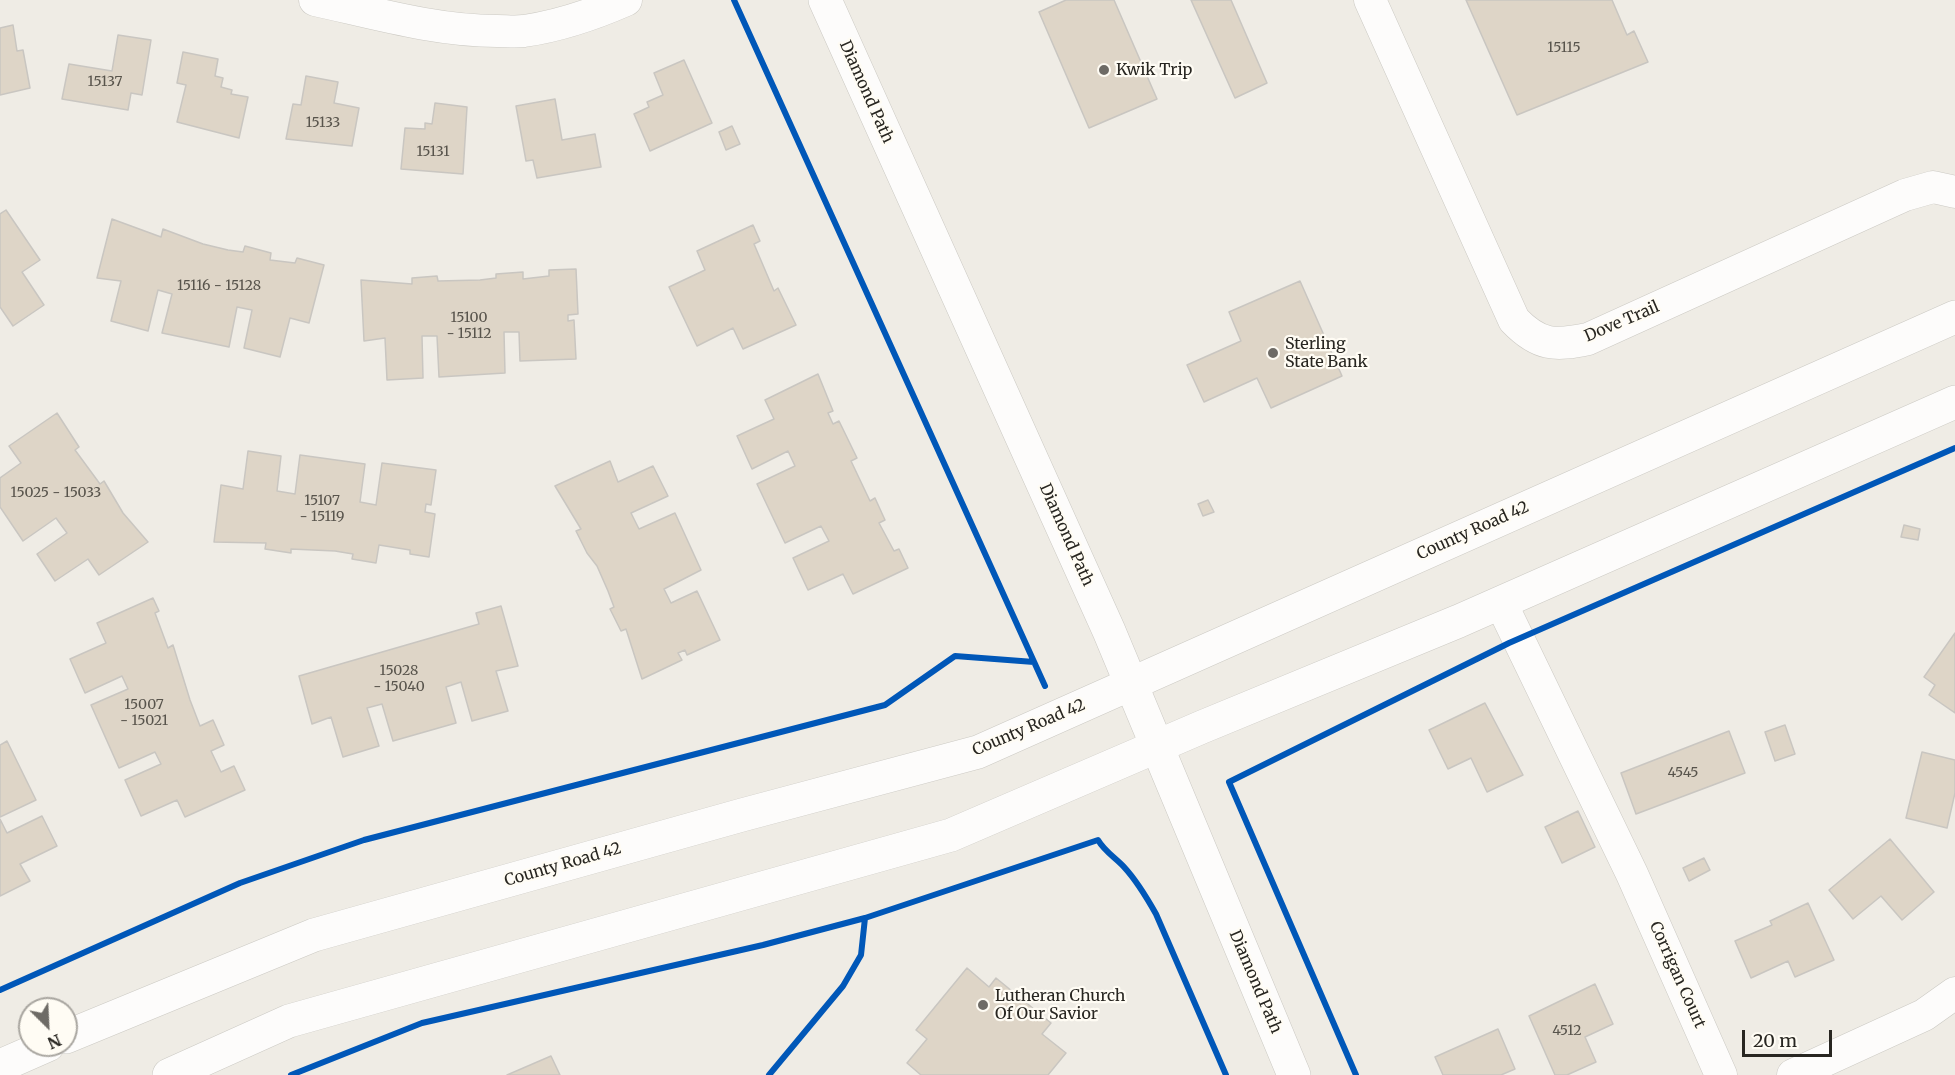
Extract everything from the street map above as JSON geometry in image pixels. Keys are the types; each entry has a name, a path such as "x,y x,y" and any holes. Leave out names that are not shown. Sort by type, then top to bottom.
{"main road":[{"name":"Diamond Path","path":"825,0 1100,609 1294,1075"},
{"name":"County Road 42","path":"78,1032 314,935 742,815 978,752 1955,317"},
{"path":"168,1075 289,1021 951,835 1500,603 1955,402"},
{"path":"0,1066 21,1057"}],"street":[{"path":"318,0 436,26 479,31 524,31 566,22 626,0"},
{"name":"Dove Trail","path":"1370,0 1514,320 1527,333 1544,341 1562,344 1588,339 1905,195 1933,187 1955,192"},
{"name":"Corrigan Court","path":"1500,603 1632,874 1721,1075"},
{"path":"1793,1075 1924,1015 1955,993"}],"building":[{"name":"Kwik Trip","path":"1066,0 1114,0 1157,99 1089,128 1039,12"},
{"name":"Kwik Trip","path":"1191,0 1231,0 1267,83 1235,98"},
{"path":"1466,0 1612,0 1627,35 1634,31 1648,62 1517,115"},
{"path":"13,25 17,51 23,50 30,88 0,95 0,28"},
{"path":"118,35 151,40 142,95 131,93 128,110 62,99 69,64 112,71"},
{"path":"183,52 218,59 215,76 223,78 221,87 232,90 231,94 248,97 239,138 177,122 186,85 177,83"},
{"path":"684,60 712,123 650,151 634,114 649,107 647,102 663,95 654,73"},
{"path":"306,76 338,82 334,103 359,108 352,146 286,139 293,104 301,105"},
{"path":"555,99 562,140 595,134 601,167 537,178 533,160 526,161 516,106"},
{"path":"435,103 467,107 463,174 401,169 405,128 425,129 425,123 432,124"},
{"path":"732,126 740,144 726,150 719,132"},
{"path":"6,210 40,260 22,272 44,305 13,326 0,307 0,214"},
{"path":"112,219 161,237 163,229 203,244 228,250 243,252 245,246 271,253 270,260 295,263 297,258 324,265 309,323 290,318 280,357 244,348 252,310 237,307 229,347 162,333 172,294 158,290 148,331 111,321 121,281 97,278"},
{"path":"753,225 760,241 754,244 774,291 778,288 796,325 743,349 733,328 697,346 669,287 705,270 697,251"},
{"path":"576,269 578,314 568,315 568,321 574,320 576,359 520,361 519,332 504,332 505,373 439,377 437,336 422,336 423,378 387,380 385,338 364,341 361,280 412,284 412,278 437,276 438,281 480,280 496,278 496,274 523,272 523,279 549,276 549,270"},
{"name":"Sterling State Bank","path":"1300,281 1342,376 1271,408 1257,378 1204,402 1187,365 1241,341 1229,312"},
{"path":"818,374 833,411 828,413 833,424 839,421 857,458 851,461 870,501 875,498 885,520 879,523 894,551 899,549 908,568 853,594 843,574 808,590 793,558 829,541 821,526 785,543 757,484 795,466 788,451 752,469 737,436 774,419 765,400"},
{"path":"57,413 79,447 75,450 100,484 104,481 123,513 148,542 99,575 88,559 55,581 37,554 67,533 56,518 23,541 0,507 0,478 21,463 9,446"},
{"path":"248,451 281,456 277,491 295,494 300,455 365,464 360,502 376,505 382,463 436,470 431,505 426,504 425,512 435,514 429,557 410,554 410,550 379,545 376,563 352,559 353,554 335,551 291,549 291,553 265,549 266,543 214,542 221,485 243,489"},
{"path":"610,461 618,482 653,466 668,496 631,513 639,529 675,513 701,570 664,589 671,603 697,591 720,640 687,655 685,650 678,653 682,660 642,679 626,629 621,631 610,609 614,607 597,566 587,553 576,531 581,529 555,486"},
{"path":"1208,500 1214,512 1203,516 1198,504"},
{"path":"1904,525 1920,529 1918,540 1901,537"},
{"path":"153,598 159,611 155,613 168,648 173,645 200,726 213,720 224,745 211,751 221,772 234,766 245,790 185,817 177,800 141,816 125,780 161,764 155,752 119,768 91,705 128,689 122,676 85,693 70,659 106,643 97,623"},
{"path":"501,606 518,666 496,671 508,711 472,721 461,682 446,687 456,723 393,741 382,704 367,708 379,746 343,757 331,717 312,724 299,676 479,624 476,613"},
{"path":"1955,633 1955,713 1929,695 1935,685 1924,677"},
{"path":"1485,703 1523,775 1487,792 1471,758 1448,769 1429,730"},
{"path":"1785,725 1795,754 1775,761 1765,732"},
{"path":"1729,731 1745,773 1636,814 1621,773"},
{"path":"7,741 36,800 0,817 0,745"},
{"path":"1922,752 1955,760 1955,793 1947,828 1906,818"},
{"path":"1578,811 1595,847 1562,863 1545,827"},
{"path":"42,816 57,846 20,864 30,881 0,896 0,819 7,833"},
{"path":"1890,839 1934,892 1902,920 1881,896 1853,919 1829,890"},
{"path":"1704,858 1710,870 1689,881 1683,868"},
{"path":"1808,903 1834,960 1795,977 1788,961 1751,978 1735,941 1772,925 1770,921"},
{"name":"Lutheran Church Of Our Savior","path":"967,968 989,987 996,978 1051,1023 1042,1034 1066,1053 1048,1075 921,1075 907,1063 927,1039 916,1030"},
{"path":"1595,984 1613,1024 1585,1037 1596,1062 1567,1075 1555,1075 1529,1016"},
{"path":"1498,1029 1515,1069 1501,1075 1443,1075 1435,1057"},
{"path":"551,1056 560,1075 507,1075"}],"cycle path":[{"path":"734,0 1045,686"},
{"path":"1356,1075 1229,782 1509,643 1955,448"},
{"path":"0,990 240,883 364,840 885,705 955,656 1034,662"},
{"path":"291,1075 422,1023 763,945 865,918 1098,840 1133,878 1156,914 1226,1075"},
{"path":"769,1075 843,986 861,955 865,918"}],"place":[{"name":"Kwik Trip","path":"1104,70"},
{"name":"Sterling State Bank","path":"1273,353"},
{"name":"Lutheran Church Of Our Savior","path":"983,1005"}]}
